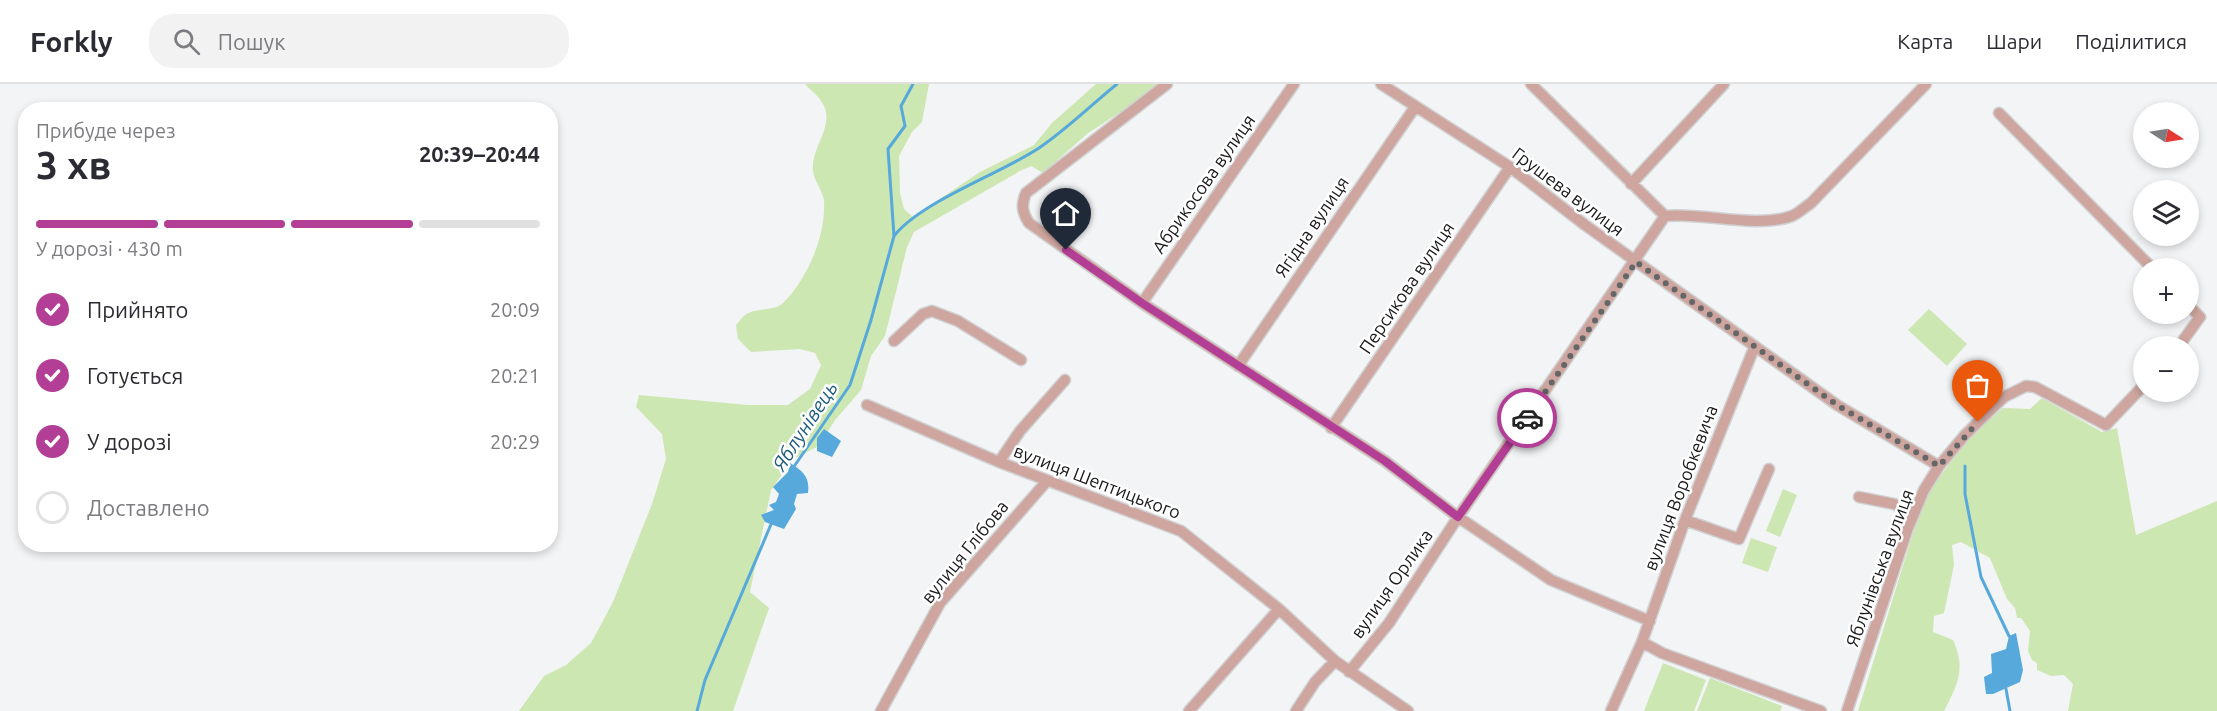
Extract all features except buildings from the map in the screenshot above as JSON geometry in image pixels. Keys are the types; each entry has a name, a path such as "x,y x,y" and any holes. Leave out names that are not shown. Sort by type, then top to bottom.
{"street":[{"path":"1167,84 1026,193 1022,202 1023,213 1029,223 1142,303 1385,461 1458,517 1551,580 1650,621"},
{"name":"Абрикосова вулиця","path":"1142,303 1294,84"},
{"name":"Грушева вулиця","path":"1382,84 1510,167 1754,348 1837,405 1939,466"},
{"path":"1531,84 1665,216 1689,214 1766,220 1792,216 1811,202 1926,84"},
{"path":"1631,184 1724,84"},
{"name":"Ягідна вулиця","path":"1238,366 1415,107"},
{"path":"1999,112 2142,258"},
{"name":"Персикова вулиця","path":"1331,428 1510,167"},
{"name":"вулиця Орлика","path":"1349,672 1389,623 1458,517 1636,262 1665,216"},
{"path":"894,341 923,314 932,310 958,321 1021,360"},
{"name":"вулиця Воробкевича","path":"1611,711 1642,642 1685,520 1754,348"},
{"path":"999,462 1020,431 1065,380"},
{"name":"Яблунівська вулиця","path":"1847,711 1914,513 1939,466 1965,435 2004,397 2026,386 2035,387 2106,425 2133,397"},
{"name":"вулиця Шептицького","path":"867,405 1047,482 1181,531 1279,609 1335,661 1401,709"},
{"path":"1685,520 1739,539 1769,469"},
{"name":"вулиця Глібова","path":"881,711 940,603 1047,482"},
{"path":"1859,497 1894,504 1914,513"},
{"path":"1189,711 1279,609"},
{"path":"1642,642 1662,653 1821,711"},
{"path":"1296,711 1315,682 1335,661"}],"green space":[{"path":"805,84 929,84 922,122 912,132 899,156 900,193 904,209 913,217 980,172 1034,145 1052,123 1096,84 1157,84 1143,97 1087,134 1043,173 1031,166 1020,171 914,232 907,247 885,336 871,356 861,390 836,419 817,447 793,459 771,490 750,592 769,608 733,711 519,711 544,676 566,665 591,643 613,602 652,504 666,459 662,434 636,407 639,395 748,405 788,405 810,389 821,365 815,353 800,349 751,352 738,339 736,325 749,313 776,307 784,302 801,281 819,242 824,201 814,175 813,162 826,118 818,96"},
{"path":"1929,309 1967,344 1947,366 1908,330"},
{"path":"2042,398 2102,432 2117,428 2136,535 2217,501 2217,711 2068,711 2073,684 2064,675 2051,676 2037,670 2037,663 2032,660 2028,651 2030,631 2021,618 2017,618 2015,608 2007,599 1990,558 1961,542 1952,545 1954,565 1944,613 1934,616 1933,632 1953,640 1960,668 1953,693 1944,711 1858,711 1924,498 1968,439 2003,408 2030,409"},
{"path":"1783,489 1797,495 1780,537 1766,531"},
{"path":"1751,538 1777,547 1768,572 1742,563"},
{"path":"1663,663 1706,680 1694,711 1644,711"},
{"path":"1710,678 1782,706 1780,711 1697,711"}],"water":[{"path":"824,429 841,441 832,457 817,451 817,438"},
{"path":"790,463 805,475 808,493 797,494 794,504 796,509 784,529 765,522 761,515 774,510 769,505 776,502 779,494 773,487 788,472"},
{"path":"2016,633 2023,670 2020,682 1993,694 1986,694 1984,677 1992,673 1991,654 2006,649 2009,636"}],"waterway":[{"name":"Яблунівець","path":"793,468 850,385 871,320 894,236 888,149 905,126 901,106 913,84"},
{"path":"894,236 923,211 1039,148 1117,84"},
{"path":"1965,466 1965,494 1981,577 2009,636"},
{"name":"Яблунівець","path":"697,711 705,680 772,522"},
{"path":"2006,689 2010,711"}],"way so far":[{"path":"1527,418 1636,262 1837,405 1939,466 1978,422"}],"route":[{"path":"1066,250 1142,303 1385,461 1458,517 1527,418"}]}
